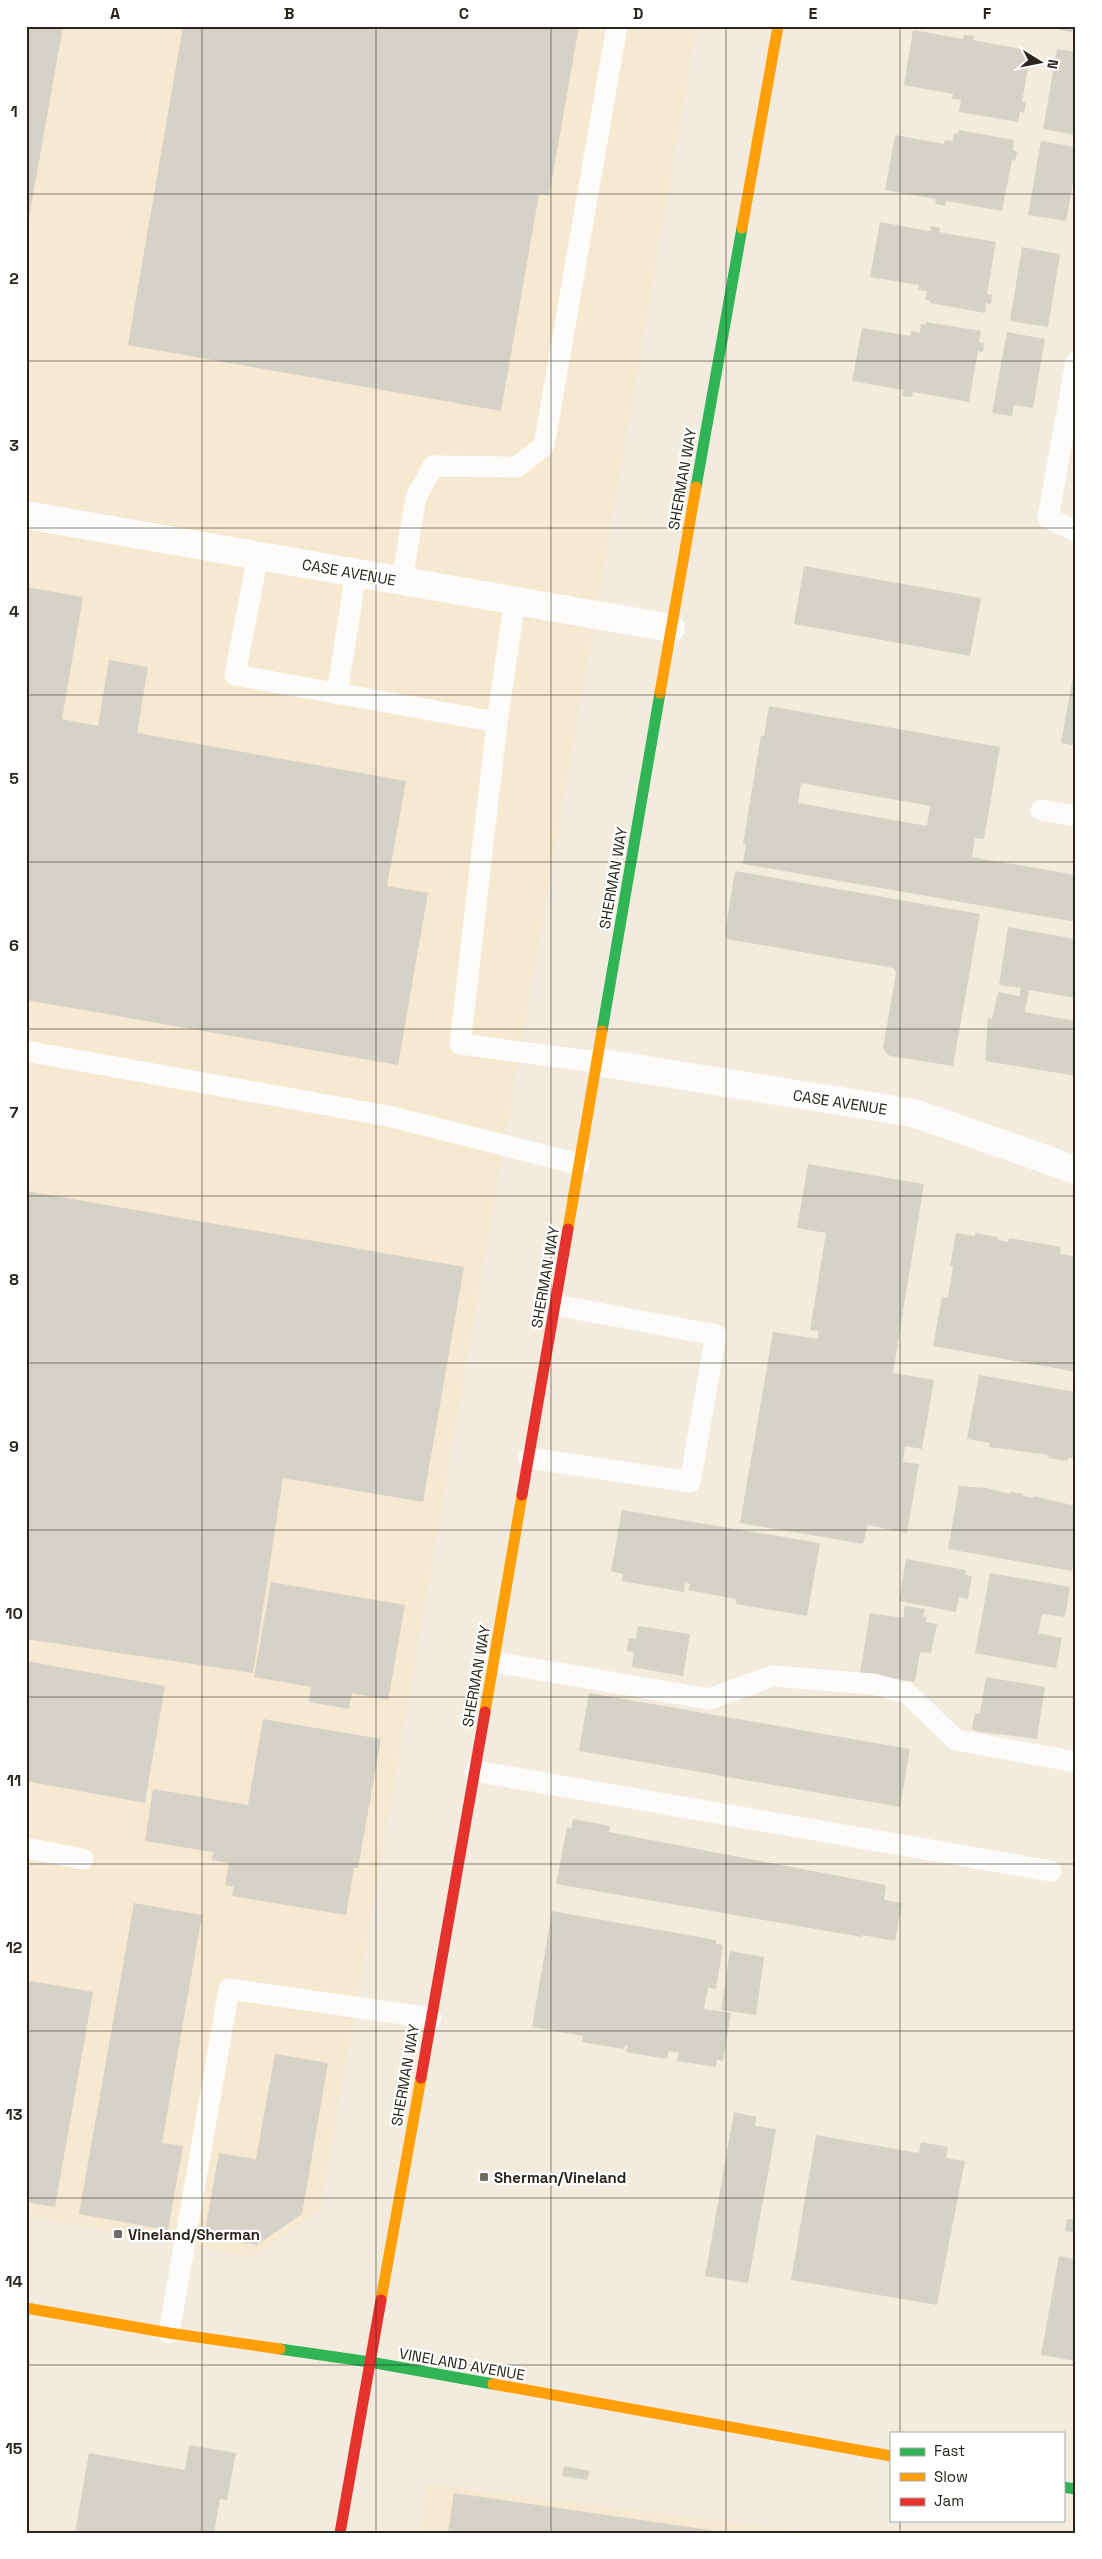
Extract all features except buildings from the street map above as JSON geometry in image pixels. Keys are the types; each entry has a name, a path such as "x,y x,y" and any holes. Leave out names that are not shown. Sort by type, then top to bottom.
{"main road":[{"name":"SHERMAN WAY","path":"340,2533 475,1771 671,628 778,26"},
{"name":"VINELAND AVENUE","path":"26,2308 169,2333 370,2362 890,2456"}],"street":[{"name":"CASE AVENUE","path":"26,515 671,628"},
{"name":"CASE AVENUE","path":"597,1062 914,1114 1076,1170"}],"lane":[{"path":"402,581 416,496 433,466 517,467 544,446 617,26"},
{"path":"1076,362 1048,518 1076,531"},
{"path":"258,556 235,676 497,722"},
{"path":"337,694 356,573"},
{"path":"515,600 497,722 460,1044 597,1062"},
{"path":"1040,810 1076,816"},
{"path":"26,1051 388,1116 579,1164"},
{"path":"529,1458 690,1482 716,1336 555,1305"},
{"path":"494,1662 709,1699 773,1676 873,1684 907,1693 956,1740 1076,1762"},
{"path":"475,1771 1051,1871"},
{"path":"26,1848 83,1859"},
{"path":"169,2333 229,1989 431,2018"}],"shaded area":[{"path":"26,26 697,26 321,2209 254,2257 26,2216"},
{"path":"428,2484 815,2533 420,2533"}],"traffic: fast":[{"path":"696,487 742,228"},
{"path":"602,1031 660,693"},
{"path":"280,2349 370,2362 493,2384"},
{"path":"1064,2487 1076,2489"}],"traffic: slow":[{"path":"742,228 778,26"},
{"path":"660,693 696,487"},
{"path":"568,1229 602,1031"},
{"path":"485,1712 522,1495"},
{"path":"381,2300 421,2078"},
{"path":"26,2308 169,2333 280,2349"},
{"path":"493,2384 890,2456"}],"traffic: jam":[{"path":"522,1495 568,1229"},
{"path":"421,2078 485,1712"},
{"path":"340,2533 381,2300"}],"place":[{"name":"Sherman/Vineland","path":"484,2177"},
{"name":"Vineland/Sherman","path":"118,2234"}]}
